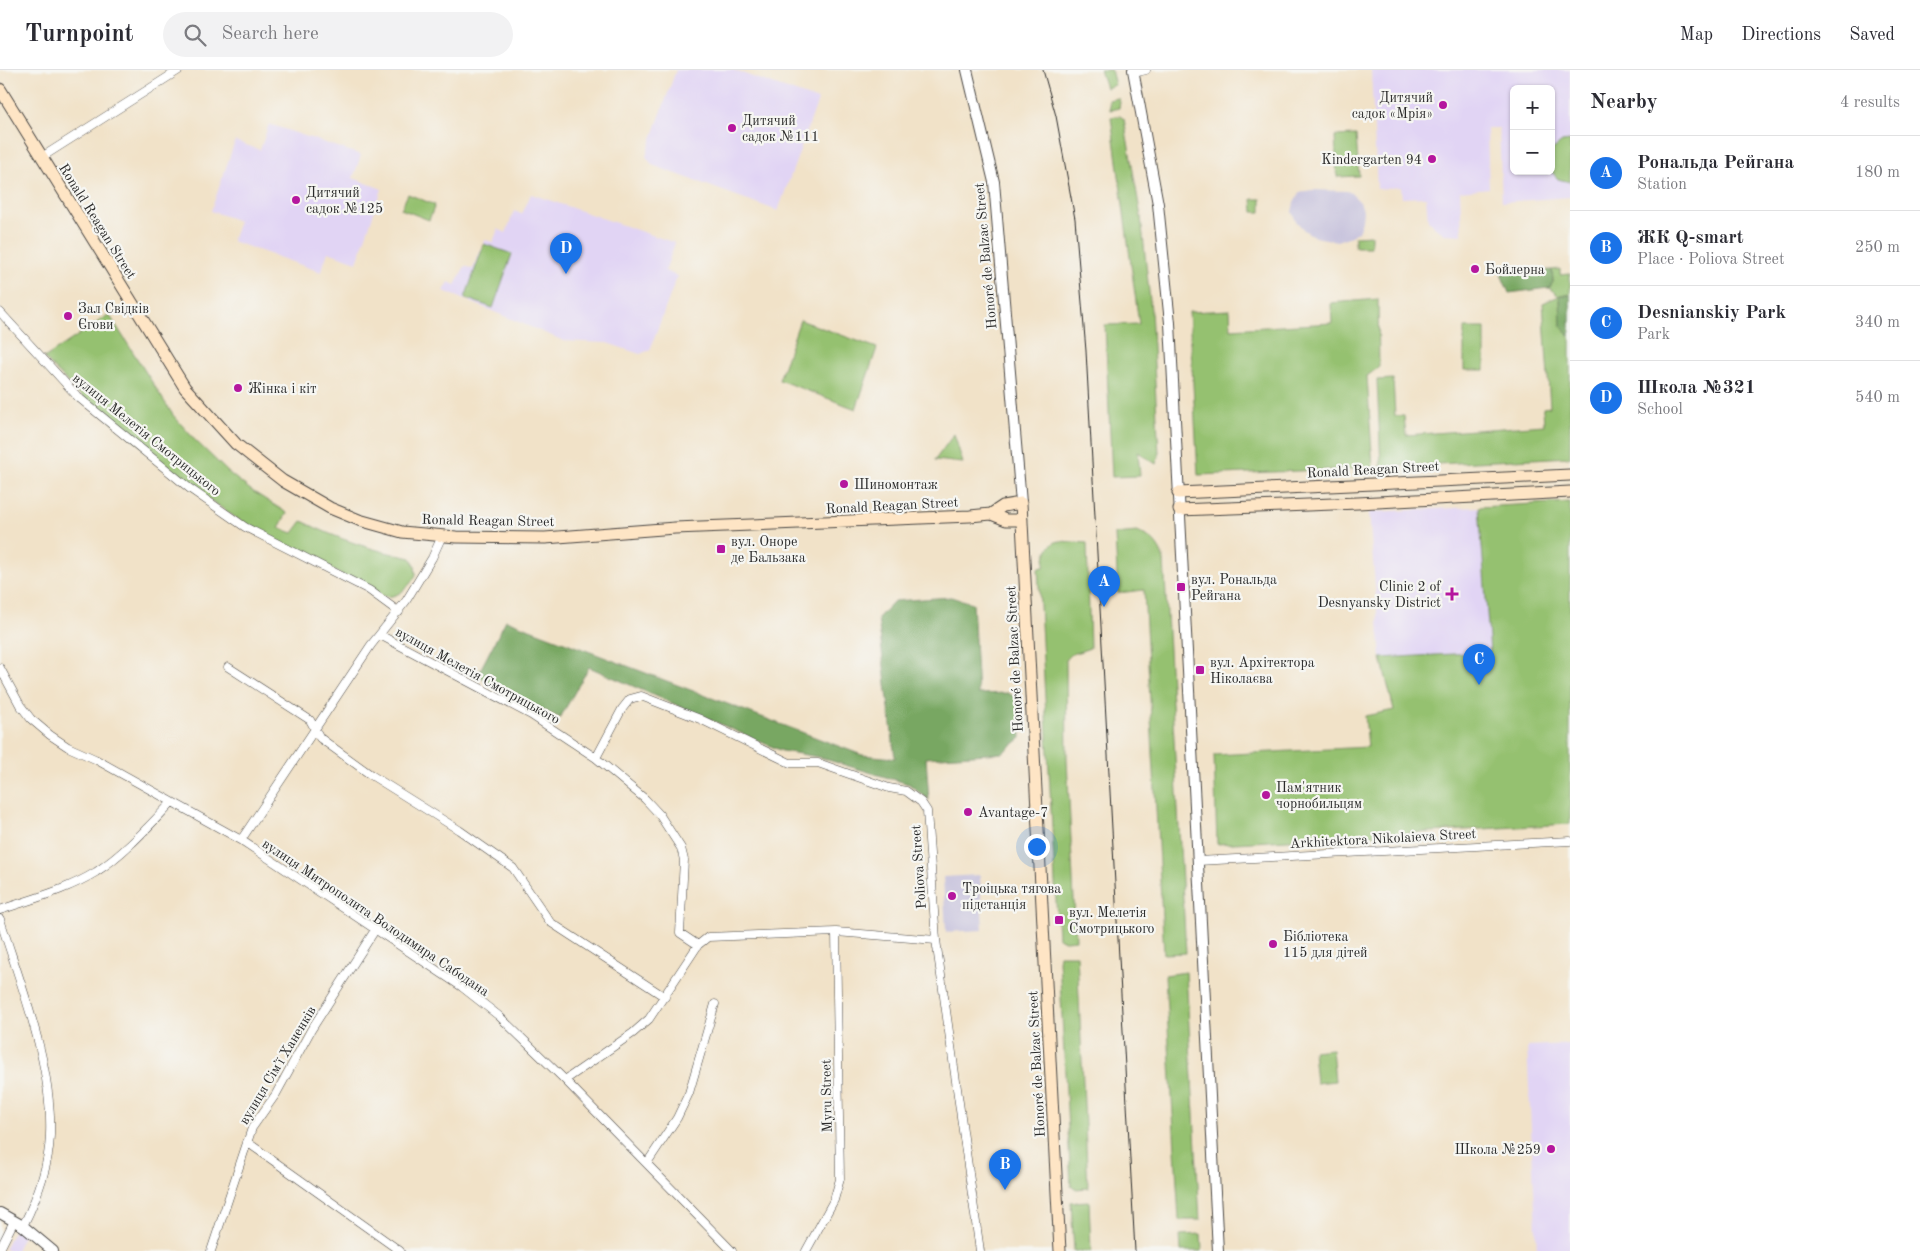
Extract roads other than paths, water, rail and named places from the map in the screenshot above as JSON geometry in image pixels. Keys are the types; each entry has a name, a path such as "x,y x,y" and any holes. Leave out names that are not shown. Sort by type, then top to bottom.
{"main road":[{"name":"Ronald Reagan Street","path":"0,90 180,381 236,444 283,481 330,508 360,520 402,532 442,536 544,538 675,528 858,522 991,514 1006,520 1022,520"},
{"name":"Ronald Reagan Street","path":"1178,493 1570,474"},
{"path":"1179,510 1570,492"},
{"name":"Ronald Reagan Street","path":"991,514 1003,506 1021,503"},
{"name":"Honoré de Balzac Street","path":"1021,503 1060,1251"}],"street":[{"path":"42,157 179,70"},
{"name":"Honoré de Balzac Street","path":"967,70 994,182 1021,503"},
{"path":"1146,70 1133,72 1158,204 1170,322 1218,1251"},
{"name":"вулиця Мелетія Смотрицького","path":"0,312 78,397 189,488 245,527 369,590 399,612"},
{"name":"вулиця Мелетія Смотрицького","path":"241,840 371,645 399,612 432,558 442,536"},
{"name":"вулиця Мелетія Смотрицького","path":"380,635 532,715 596,758 645,799 659,814 681,848 684,860 680,932 698,945"},
{"path":"228,666 310,720 320,738 371,775 458,830 513,868 550,922 665,997"},
{"name":"вулиця Митрополита Володимира Сабодана","path":"0,668 20,706 31,719 50,735 68,747 95,758 241,840 462,987 492,1010 565,1080 732,1251"},
{"name":"Poliova Street","path":"596,758 622,709 630,699 641,696 700,719 790,763 818,763 889,788 906,791 921,802 927,810 936,940 980,1251"},
{"path":"0,910 57,891 95,872 130,846 172,802"},
{"name":"Arkhitektora Nikolaieva Street","path":"1198,861 1570,841"},
{"path":"0,919 38,1039 48,1096 50,1135 46,1168 32,1208 0,1249"},
{"name":"вулиця Сімʼї Ханенків","path":"211,1251 252,1128 276,1094 311,1030 375,930"},
{"path":"565,1080 633,1033 648,1019 665,997 698,945 708,938 836,932 936,940"},
{"name":"Myru Street","path":"806,1251 834,1200 840,1179 836,932"},
{"path":"647,1163 677,1118 689,1093 715,1004"},
{"path":"246,1142 400,1251"},
{"path":"0,1213 18,1224 53,1251"}],"tram line":[{"path":"1043,70 1056,116 1075,219 1086,351 1135,1251"}],"place":[{"name":"Дитячий садок «Мрія»","path":"1443,105"},
{"name":"Дитячий садок №111","path":"732,128"},
{"name":"Kindergarten 94","path":"1432,159"},
{"name":"Дитячий садок №125","path":"296,200"},
{"name":"Бойлерна","path":"1475,269"},
{"name":"Школа №321","path":"566,274"},
{"name":"Зал Свідків Єгови","path":"68,316"},
{"name":"Жінка і кіт","path":"238,388"},
{"name":"Шиномонтаж","path":"844,484"},
{"name":"вул. Оноре де Бальзака","path":"721,549"},
{"name":"вул. Рональда Рейгана","path":"1181,587"},
{"name":"Clinic 2 of Desnyansky District","path":"1452,594"},
{"name":"Рональда Рейгана","path":"1104,607"},
{"name":"вул. Архітектора Ніколаєва","path":"1200,670"},
{"name":"Desnianskiy Park","path":"1479,685"},
{"name":"Пам'ятник чорнобильцям","path":"1266,795"},
{"name":"Avantage-7","path":"968,812"},
{"name":"Троiцька тягова пiдстанцiя","path":"952,896"},
{"name":"вул. Мелетія Смотрицького","path":"1059,920"},
{"name":"Бібліотека 115 для дітей","path":"1273,944"},
{"name":"Школа №259","path":"1551,1149"},
{"name":"ЖК Q-smart","path":"1005,1190"}]}
